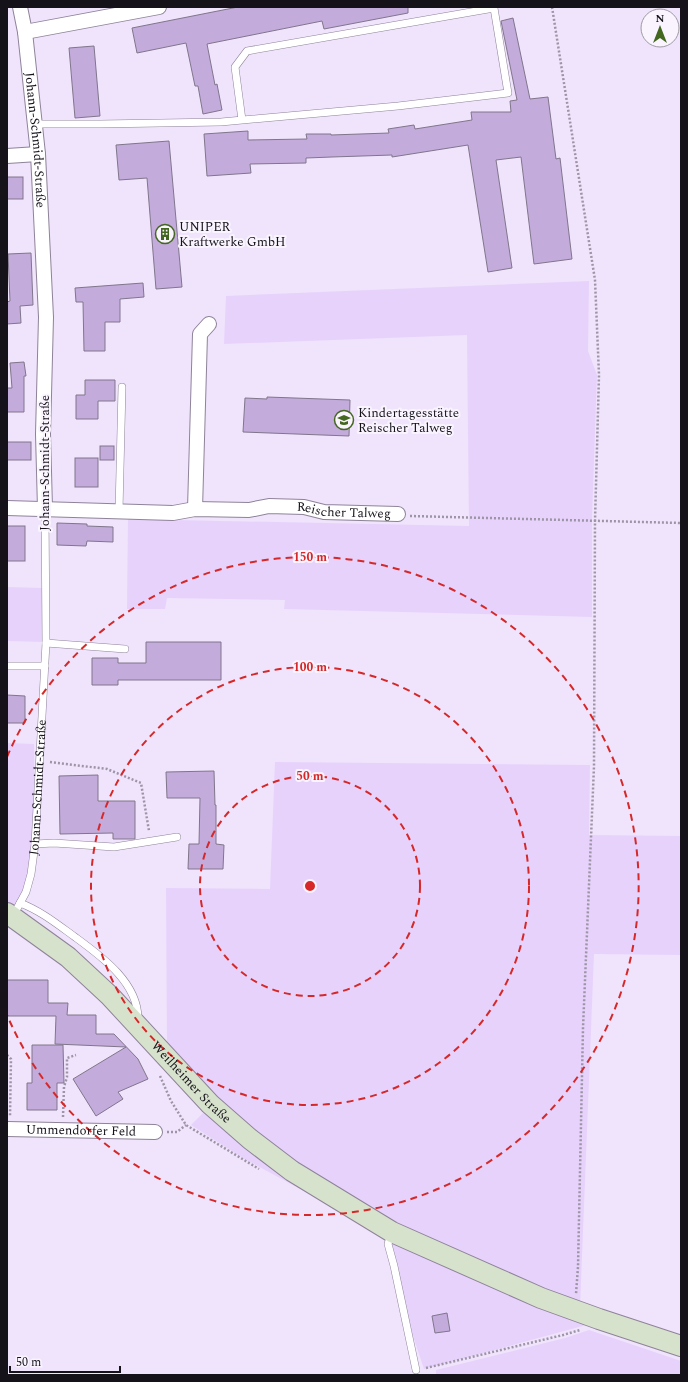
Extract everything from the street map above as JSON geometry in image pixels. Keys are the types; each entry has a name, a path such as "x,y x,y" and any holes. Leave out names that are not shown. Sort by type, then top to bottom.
{"street":[{"name":"Johann-Schmidt-Straße","path":"20,7 25,32 38,154 46,317 43,434 45,509"},
{"path":"25,32 159,7"},
{"path":"7,156 38,154"},
{"path":"195,509 200,334 209,324"},
{"name":"Reischer Talweg","path":"7,508 173,513 195,509 249,510 269,506 304,507 324,512 398,514"},
{"name":"Weilheimer Straße","path":"13,911 68,957 110,996 210,1104 250,1139 292,1171 392,1232 541,1298 681,1346"},
{"name":"Ummendorfer Feld","path":"8,1129 155,1132"}],"lane":[{"path":"36,124 221,122 398,106 508,93 494,8 247,51 235,67 242,120"},
{"path":"119,511 122,387"},
{"name":"Johann-Schmidt-Straße","path":"13,911 26,892 31,874 36,844 46,643 45,509"},
{"path":"46,643 125,649"},
{"path":"7,666 45,666"},
{"path":"36,844 54,843 114,847 177,837"},
{"path":"392,1232 388,1244 416,1370"}],"path":[{"path":"552,7 594,280 599,375 595,521 592,825 583,1028 578,1267 575,1310"},
{"name":"Reischer Talweg","path":"398,514 421,517 681,523"},
{"path":"39,760 107,769 141,783 151,842"},
{"path":"7,1055 11,1059 8,1129"},
{"path":"63,1130 64,1087 67,1077 67,1058 76,1055"},
{"path":"155,1132 177,1132 186,1125"},
{"path":"416,1370 583,1329"}],"shaded area":[{"path":"589,281 588,351 597,375 592,518 592,617 284,609 285,600 167,598 165,609 127,609 128,519 469,526 467,335 224,344 226,296"},
{"path":"7,587 42,588 44,642 7,641"},
{"path":"7,743 34,744 35,863 15,911 7,906"},
{"path":"275,762 590,765 589,835 681,836 681,955 594,954 580,1307 391,1224 251,1134 167,1049 166,888 270,889"},
{"path":"208,1108 366,1227 243,1158 191,1125"},
{"path":"392,1236 590,1324 424,1369 411,1330 388,1244"},
{"path":"589,1330 681,1361 681,1375 436,1375 436,1370 565,1338"}],"building":[{"path":"238,7 408,7 408,13 324,29 322,21 207,44 215,85 217,84 222,110 203,114 198,86 195,86 186,43 137,53 132,28"},
{"path":"513,18 530,99 548,97 556,159 560,158 572,259 534,264 521,157 496,160 512,268 488,272 468,145 392,157 392,155 306,158 306,163 250,164 251,173 207,176 204,134 248,131 248,140 307,139 306,134 331,135 389,133 388,129 414,125 415,129 472,120 471,112 511,112 510,101 517,100 501,21"},
{"path":"94,46 100,116 75,118 69,48"},
{"name":"UNIPER Kraftwerke GmbH","path":"169,141 182,287 156,289 147,178 119,180 116,145"},
{"path":"7,177 23,177 23,199 7,199"},
{"path":"31,253 33,305 20,306 21,323 7,324 7,302 10,301 8,254"},
{"path":"143,283 144,297 120,299 120,322 105,322 105,351 84,351 83,302 76,302 75,288"},
{"path":"24,362 26,376 24,376 24,412 7,412 7,388 12,388 10,363"},
{"path":"85,380 115,380 115,401 98,401 98,419 76,419 76,395 85,395"},
{"path":"267,397 350,400 349,436 243,432 245,398 267,399"},
{"path":"7,442 31,442 31,460 7,460"},
{"path":"100,446 114,446 114,460 100,460"},
{"path":"75,458 98,458 98,487 75,487"},
{"path":"57,523 113,527 113,542 87,541 86,546 57,545"},
{"path":"7,526 25,526 25,561 7,561"},
{"path":"146,642 221,642 221,680 118,680 118,685 92,685 92,658 118,658 118,663 146,663"},
{"path":"7,695 25,696 25,723 7,723"},
{"path":"214,771 216,844 224,845 223,869 188,869 189,844 199,844 200,798 167,798 166,772"},
{"path":"98,775 98,801 135,801 135,839 113,839 113,833 60,834 59,776"},
{"path":"7,980 48,980 48,1003 68,1003 67,1015 96,1015 96,1034 114,1034 138,1059 148,1079 118,1092 123,1099 96,1116 73,1079 126,1047 55,1044 56,1016 7,1016"},
{"path":"32,1045 63,1045 64,1083 57,1083 57,1110 27,1110 27,1083 32,1083"},
{"path":"447,1313 450,1331 435,1333 432,1316"}],"place":[{"name":"UNIPER Kraftwerke GmbH","path":"165,234"},
{"name":"Kindertagesstätte Reischer Talweg","path":"344,420"}]}
